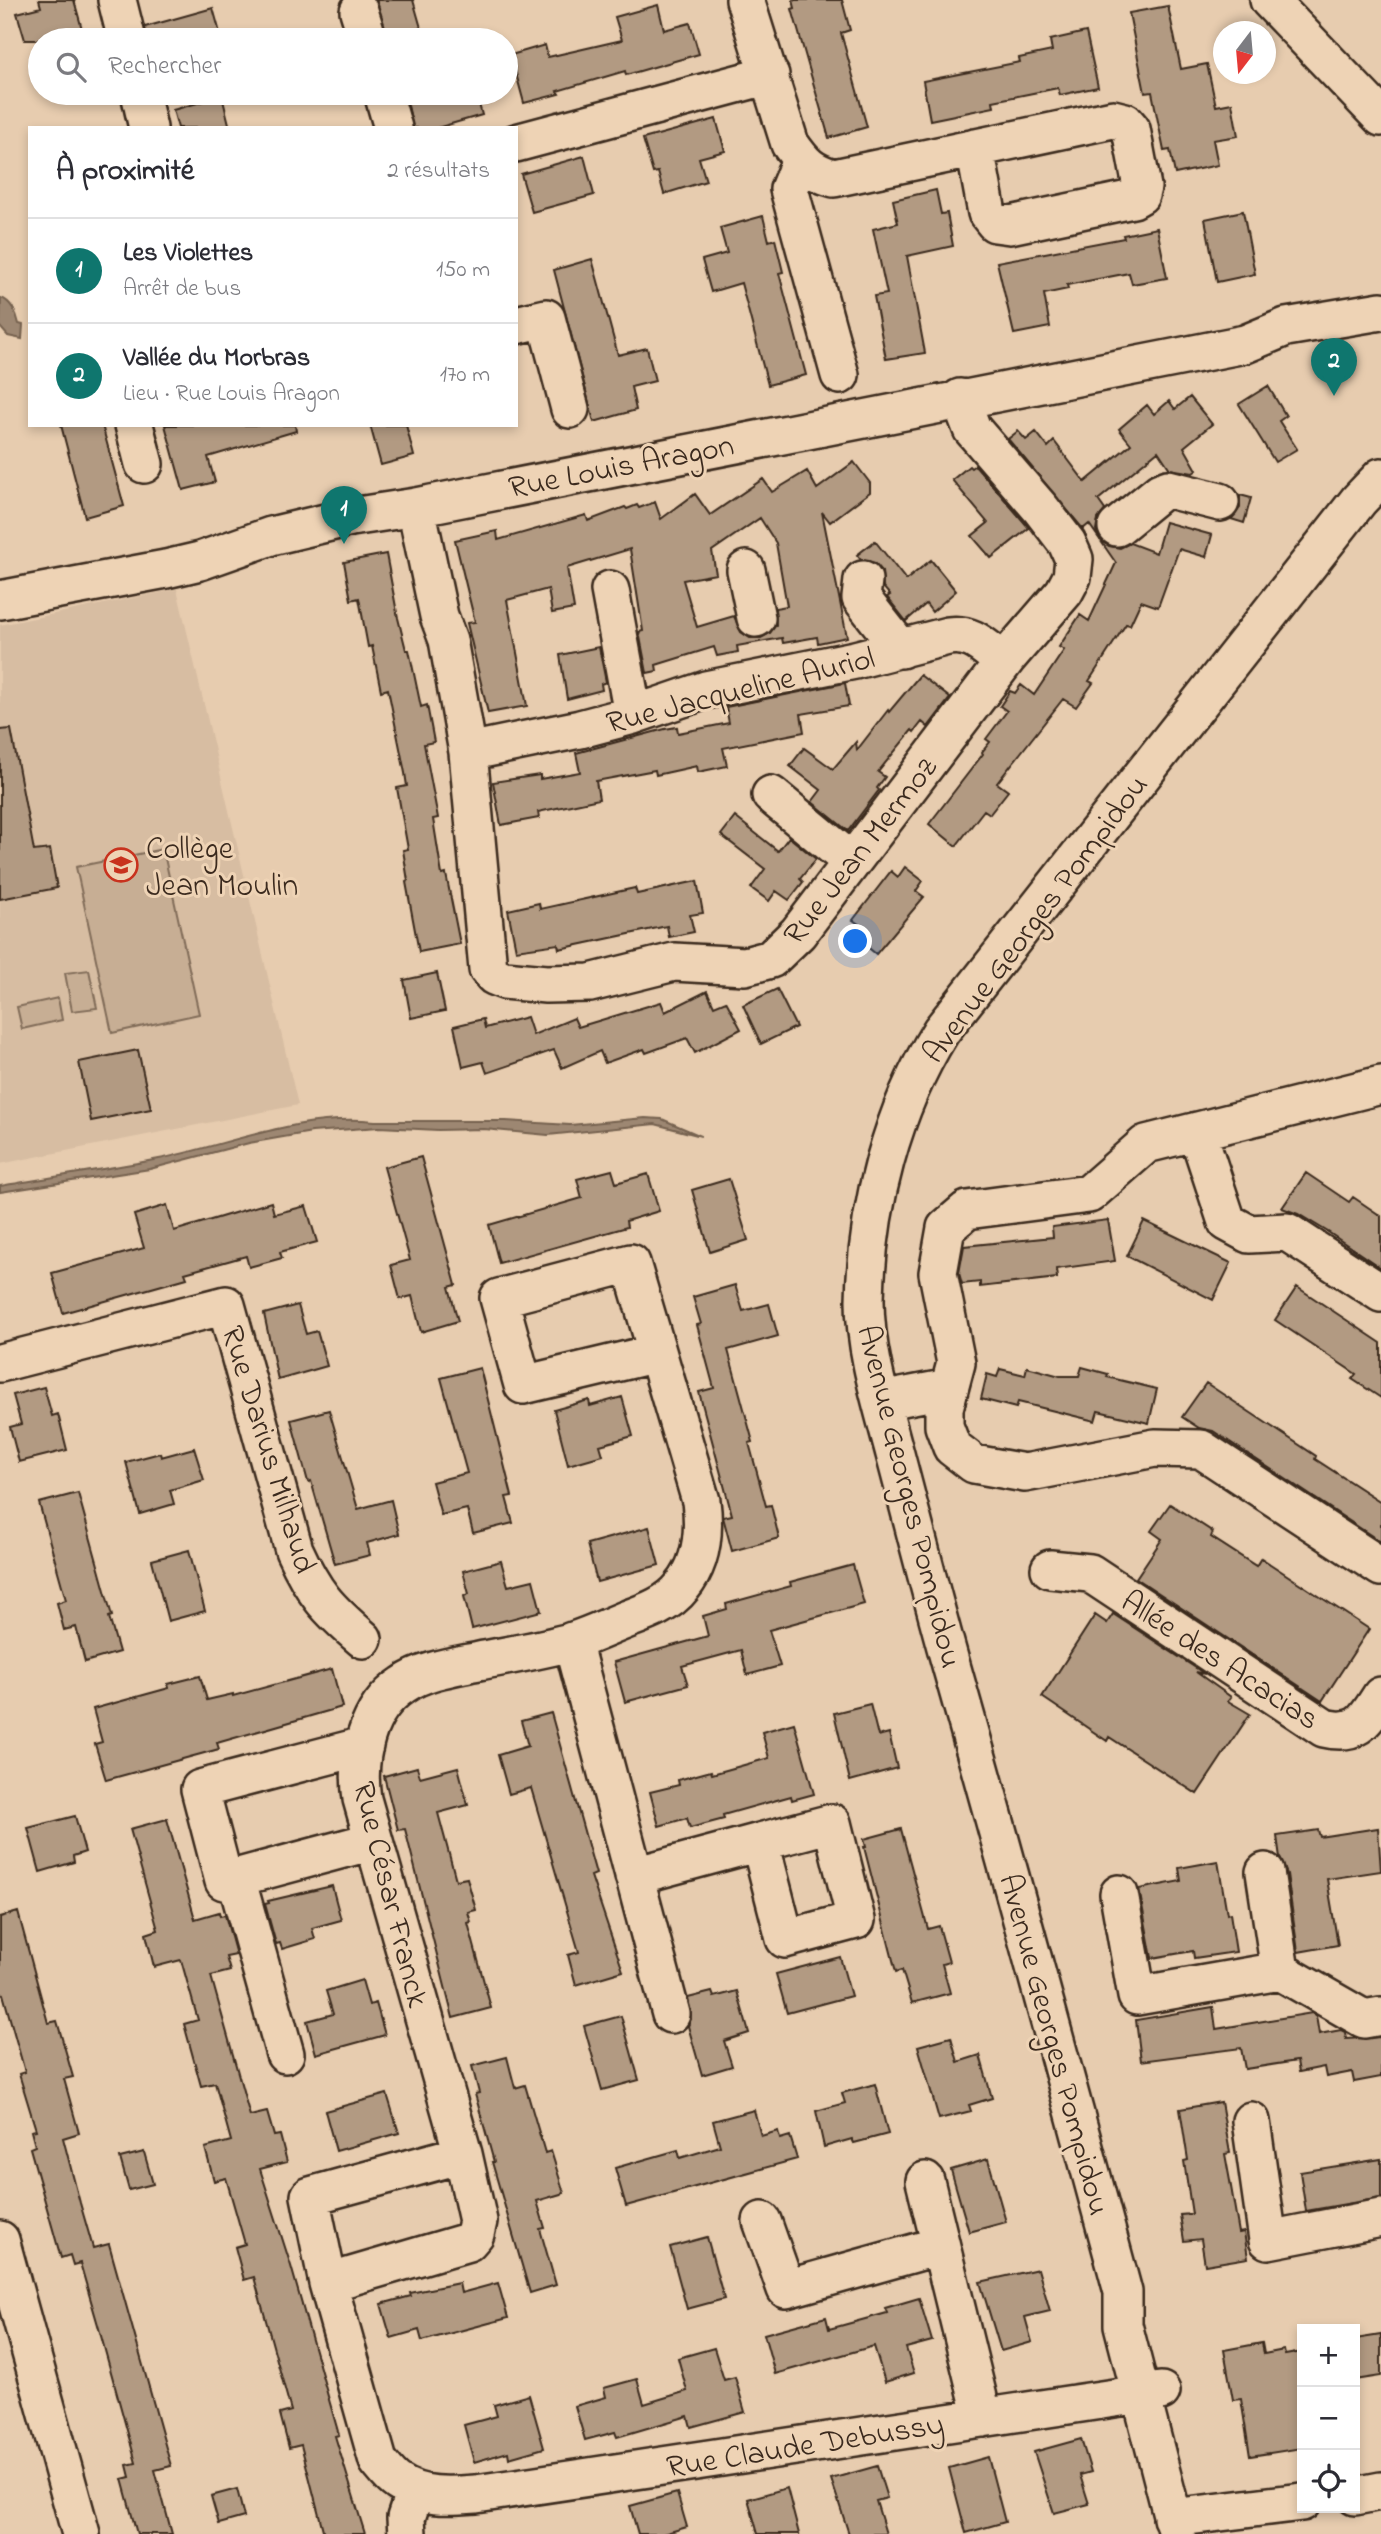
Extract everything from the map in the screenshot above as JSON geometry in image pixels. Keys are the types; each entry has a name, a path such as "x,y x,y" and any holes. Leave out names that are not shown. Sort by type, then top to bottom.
{"street":[{"path":"117,0 124,28"},
{"path":"745,0 790,144 801,160 817,173 834,178 975,148"},
{"path":"1269,0 1381,117"},
{"path":"518,142 770,75"},
{"path":"143,105 148,126"},
{"path":"386,105 392,126"},
{"path":"801,160 789,189 840,375"},
{"name":"Rue Louis Aragon","path":"0,600 200,561 271,537 338,520 1245,344 1286,327 1381,312"},
{"path":"518,325 546,318 570,409"},
{"name":"Rue Louis Aragon","path":"1245,344 1287,348 1356,336 1381,336"},
{"path":"960,398 972,429 1067,543 1097,542 1160,492 1168,489 1220,502"},
{"path":"135,427 144,464"},
{"name":"Avenue Georges Pompidou","path":"1186,2525 1152,2393 1123,2325 1123,2292 881,1401 871,1353 865,1302 869,1249 875,1205 900,1113 919,1068 942,1031 1370,489 1381,453"},
{"name":"Rue Jean Mermoz","path":"416,507 439,615 449,640 468,752 488,969 504,981 546,984 590,983 674,962 745,966 771,959 798,933 1004,662 1064,592 1097,542"},
{"path":"746,570 771,677"},
{"path":"863,580 861,598 901,649"},
{"path":"610,590 633,715"},
{"name":"Rue Jacqueline Auriol","path":"468,752 633,715 706,690 901,649 948,636 965,635 1004,662"},
{"path":"771,795 852,862"},
{"path":"1381,1085 1146,1144 1089,1194 967,1210 946,1228 937,1273 956,1363 944,1408 944,1426 952,1447 974,1464 1025,1473 1155,1448 1201,1449 1381,1567"},
{"path":"1197,1131 1227,1222 1249,1234 1287,1231 1381,1293"},
{"name":"Rue Darius Milhaud","path":"0,1363 226,1305 294,1550 308,1580 323,1602 363,1639"},
{"path":"657,1353 701,1501 702,1543 696,1565 682,1588 662,1605 572,1641 671,2014"},
{"path":"881,1401 948,1388"},
{"path":"892,1441 944,1426"},
{"name":"Allée des Acacias","path":"1050,1569 1090,1573 1324,1728 1342,1731 1359,1726 1381,1696"},
{"name":"Rue César Franck","path":"328,2283 468,2242 475,2234 478,2221 463,2154 373,1840 359,1778 364,1746 378,1712 390,1695 405,1683 442,1669 572,1641"},
{"path":"364,1746 200,1789 224,1881 373,1840"},
{"path":"634,1876 760,1842"},
{"path":"1265,1872 1280,1971"},
{"path":"236,1878 285,2054"},
{"path":"1119,1894 1137,1996 1280,1971 1364,2019 1381,2016"},
{"path":"1251,2121 1268,2240 1381,2218"},
{"path":"407,2534 405,2518 432,2493 397,2482 378,2461 328,2283 310,2196 463,2154"},
{"path":"925,2181 983,2417"},
{"path":"762,2221 786,2289 939,2246"},
{"path":"0,2240 81,2534"},
{"name":"Rue Claude Debussy","path":"432,2493 1152,2393"},
{"path":"1360,2495 1381,2491"},
{"path":"1186,2525 1297,2503"}],"shaded area":[{"path":"1,298 11,305 19,324 23,325 22,339 8,336 0,327"},
{"name":"Collège Jean Moulin","path":"177,589 298,1105 0,1164 0,625"},
{"path":"163,849 199,1014 112,1033 76,867"},
{"path":"89,970 97,1008 72,1011 65,973"},
{"path":"58,998 62,1020 22,1029 17,1007"},
{"path":"645,1118 662,1119 701,1136 655,1124 548,1135 484,1129 379,1127 312,1132 249,1143 150,1169 0,1192 0,1186 159,1159 266,1131 320,1121 506,1121 570,1125"}],"building":[{"path":"39,0 74,0 82,28 28,28 28,40 25,40 17,13 41,7"},
{"path":"376,0 413,0 421,28 385,28"},
{"path":"793,0 842,0 850,30 841,33 867,127 829,138 792,9 795,8"},
{"path":"658,5 664,30 690,23 699,54 626,75 625,71 524,103 518,81 518,53 545,45 548,57 622,40 615,17"},
{"path":"1168,6 1181,69 1207,64 1216,106 1232,103 1238,136 1213,140 1218,165 1175,174 1170,150 1164,151 1152,92 1145,93 1129,13"},
{"path":"213,8 219,28 145,28"},
{"path":"1086,32 1098,87 1060,95 1058,88 993,101 994,107 930,120 923,81 1020,62 1019,58 1052,51 1050,40"},
{"path":"190,105 224,105 230,126 177,126 173,110"},
{"path":"408,105 479,105 482,115 444,126 413,126"},
{"path":"716,119 725,151 699,158 706,181 664,194 658,172 653,173 643,139"},
{"path":"584,156 594,195 532,212 521,174"},
{"path":"936,190 941,214 947,213 953,246 907,256 925,353 886,359 874,296 887,294 873,229 898,223 893,200"},
{"path":"1243,211 1255,274 1217,282 1205,219"},
{"path":"763,216 769,241 775,239 783,272 779,273 806,375 768,385 741,283 711,292 702,260 727,253 720,228"},
{"path":"1157,228 1167,278 1132,284 1129,273 1067,285 1068,289 1044,294 1050,327 1014,334 997,262 1124,238 1123,235"},
{"path":"592,259 618,355 647,348 655,381 631,387 636,410 594,422 554,270"},
{"path":"1268,386 1286,416 1279,421 1297,449 1275,462 1239,404"},
{"path":"1190,397 1212,424 1184,447 1197,470 1193,473 1170,469 1158,451 1098,500 1105,510 1098,519 1096,530 1100,540 1089,524 1083,529 1008,439 1018,431 1026,440 1036,432 1048,447 1054,441 1085,482 1131,444 1119,429 1147,405 1154,414 1169,401 1175,409"},
{"path":"62,427 103,427 124,506 85,517"},
{"path":"166,427 295,427 296,431 208,457 215,482 183,490"},
{"path":"371,427 407,427 414,456 381,465"},
{"path":"854,462 870,483 870,492 830,522 822,512 847,637 818,643 817,637 783,643 782,638 737,646 738,652 717,656 714,647 656,665 657,671 647,673 639,632 643,631 630,549 567,568 574,609 552,613 548,589 507,600 527,706 488,713 467,623 475,622 455,540 497,531 498,540 586,515 588,521 625,507 627,509 637,505 639,508 655,502 661,519 695,494 710,515 763,479 772,492 807,471 817,489","holes":["760,518 776,543 787,606 775,608 776,625 770,633 761,638 750,638 741,632 734,616 697,627 683,580 716,574 712,551"]},
{"path":"975,465 1029,528 991,558 972,536 988,523 952,480 969,466 971,468"},
{"path":"1240,495 1251,498 1244,523 1231,519 1240,508"},
{"path":"1165,522 1212,535 1206,557 1179,549 1158,607 1141,601 1130,625 1126,624 1089,681 1093,683 1076,707 1063,699 997,783 1008,791 990,814 984,810 956,846 929,824 983,754 990,742 986,739 1007,711 1000,706 1010,691 1015,693 1021,685 1034,695 1064,650 1059,647 1080,615 1089,621 1116,563 1100,540 1109,546 1120,548 1130,543 1156,553"},
{"path":"875,541 906,580 931,560 956,591 932,612 926,604 906,621 887,597 890,595 883,587 882,571 875,563 861,560 857,555"},
{"path":"386,554 398,618 406,650 409,650 421,707 427,705 434,742 424,744 438,818 433,819 442,875 446,874 460,944 419,952 406,882 403,850 408,849 397,788 407,786 405,773 388,689 381,691 372,646 368,647 359,598 351,600 344,562"},
{"path":"599,647 606,682 601,684 602,690 567,699 560,655"},
{"path":"920,675 950,698 928,727 922,722 914,732 912,730 878,772 885,777 877,788 879,790 848,831 812,802 821,790 790,766 804,748 833,769 856,742 857,750"},
{"path":"845,683 849,706 801,714 804,732 723,748 727,766 698,772 697,766 656,775 655,770 596,781 599,799 538,812 539,818 501,825 493,782 540,775 540,779 580,772 576,753 665,729 677,727 678,733 729,723 726,707"},
{"path":"11,729 34,851 50,849 57,888 0,899 0,730"},
{"path":"735,817 778,851 789,837 816,859 800,879 803,882 789,900 776,891 769,901 751,888 765,869 721,835"},
{"path":"905,867 923,881 916,891 924,897 876,954 853,935 860,925 853,920 891,871 898,877"},
{"path":"697,881 703,913 690,915 694,932 669,937 667,926 559,949 558,944 516,950 508,910 539,903 540,909 635,888 637,894"},
{"path":"437,973 445,1011 411,1018 404,980"},
{"path":"777,989 796,1027 761,1044 743,1005"},
{"path":"707,991 714,1006 726,1001 741,1029 695,1053 687,1038 646,1053 644,1049 605,1063 600,1051 562,1068 554,1050 487,1073 483,1062 463,1067 454,1026 483,1019 485,1028 527,1017 533,1035 574,1018 578,1027 661,1002 665,1012"},
{"path":"138,1050 151,1109 91,1121 79,1062"},
{"path":"421,1157 456,1285 449,1287 458,1321 421,1332 412,1296 400,1299 391,1265 410,1260 384,1167"},
{"path":"612,1170 616,1183 648,1174 659,1211 626,1221 627,1227 499,1263 489,1225 582,1198 577,1179"},
{"path":"1306,1173 1349,1202 1353,1197 1381,1216 1381,1268 1328,1232 1282,1208"},
{"path":"729,1179 748,1240 710,1252 692,1190"},
{"path":"271,1202 274,1214 306,1206 317,1242 280,1252 282,1258 249,1267 246,1256 185,1273 187,1278 63,1313 52,1273 144,1248 134,1215 167,1205 174,1231"},
{"path":"1108,1220 1115,1261 1056,1269 1057,1278 980,1287 980,1282 962,1284 959,1273 964,1246 1053,1237 1052,1227"},
{"path":"1144,1221 1231,1263 1213,1300 1127,1256"},
{"path":"735,1285 743,1311 769,1304 778,1336 728,1350 753,1442 749,1443 766,1506 771,1505 779,1538 732,1551 723,1517 732,1515 699,1392 714,1388 697,1325 701,1324 693,1297"},
{"path":"1297,1287 1381,1343 1381,1398 1352,1379 1356,1374 1275,1320"},
{"path":"298,1305 306,1334 317,1331 327,1366 278,1380 264,1314"},
{"path":"1027,1367 1060,1376 1079,1376 1082,1367 1108,1374 1107,1377 1157,1389 1149,1423 1098,1411 1095,1421 1018,1402 1016,1408 981,1399 987,1374 997,1377 1000,1369 1025,1375"},
{"path":"480,1368 512,1496 506,1497 513,1523 473,1533 467,1509 441,1515 432,1482 467,1473 441,1378"},
{"path":"1206,1383 1381,1502 1381,1542 1213,1431 1199,1428 1182,1417"},
{"path":"44,1387 52,1416 58,1414 67,1450 19,1462 10,1427 21,1424 13,1395"},
{"path":"622,1397 633,1436 600,1445 603,1455 568,1465 554,1410 589,1400 590,1406"},
{"path":"329,1410 358,1509 391,1500 399,1534 367,1543 370,1555 335,1564 291,1420"},
{"path":"194,1448 204,1480 170,1490 174,1504 140,1514 126,1462 160,1453 161,1457"},
{"path":"78,1493 112,1616 109,1617 119,1652 85,1662 76,1627 64,1630 57,1603 66,1600 39,1503"},
{"path":"1170,1504 1213,1532 1211,1537 1256,1566 1261,1558 1369,1629 1322,1701 1136,1578 1162,1539 1151,1531"},
{"path":"649,1527 659,1565 597,1582 587,1544"},
{"path":"189,1550 205,1611 168,1621 152,1560"},
{"path":"501,1561 508,1586 533,1580 541,1611 472,1629 464,1596 469,1594 463,1571"},
{"path":"853,1565 864,1604 769,1630 780,1666 747,1675 741,1650 682,1666 688,1685 625,1702 614,1662 708,1636 703,1616 727,1609 726,1604 791,1586 790,1582"},
{"path":"1113,1614 1205,1674 1196,1672 1231,1697 1228,1701 1250,1714 1197,1794 1109,1737 1107,1741 1042,1697 1095,1615 1107,1623"},
{"path":"332,1669 342,1707 217,1743 219,1749 106,1780 95,1744 102,1742 93,1709 169,1688 168,1684 200,1676 207,1700 233,1696"},
{"path":"870,1704 878,1736 889,1733 897,1768 850,1781 834,1713"},
{"path":"551,1713 596,1874 591,1876 623,1971 576,1985 568,1955 579,1952 531,1788 509,1794 498,1755 528,1746 521,1721"},
{"path":"794,1723 814,1794 792,1800 791,1796 723,1815 724,1819 690,1828 687,1818 659,1826 650,1792 679,1785 678,1780 711,1771 712,1774 769,1758 762,1732"},
{"path":"417,1767 420,1777 458,1767 468,1805 438,1813 456,1880 467,1878 476,1910 468,1912 471,1922 468,1923 491,2008 453,2018 405,1829 398,1830 384,1776"},
{"path":"75,1816 85,1852 73,1856 74,1862 40,1872 28,1828"},
{"path":"167,1819 195,1919 219,1912 220,1916 225,1915 236,1955 226,1957 230,1971 211,1976 250,2116 267,2112 274,2136 280,2135 287,2162 260,2169 291,2266 339,2435 335,2436 365,2534 324,2534 301,2445 289,2448 280,2414 291,2411 254,2277 244,2280 235,2247 245,2244 226,2178 214,2181 205,2148 231,2141 215,2083 201,2086 184,2024 198,2020 181,1960 154,1967 146,1934 158,1930 130,1829"},
{"path":"1378,1828 1381,1871 1327,1879 1338,1945 1298,1952 1287,1874 1280,1858 1277,1836 1318,1830 1320,1837"},
{"path":"901,1829 928,1929 939,1926 949,1962 942,1964 950,1993 912,2003 902,1970 896,1972 864,1847 864,1839"},
{"path":"1218,1861 1236,1952 1194,1958 1193,1951 1152,1958 1139,1889 1181,1881 1179,1868"},
{"path":"332,1886 341,1920 312,1928 315,1939 282,1949 280,1943 276,1944 265,1904 269,1903 268,1901"},
{"path":"18,1912 48,2023 57,2021 73,2077 64,2079 79,2133 63,2138 80,2203 93,2248 109,2244 171,2466 155,2470 172,2534 137,2534 122,2479 130,2477 127,2465 136,2463 98,2325 80,2263 73,2265 70,2255 61,2258 30,2148 35,2146 31,2131 36,2130 19,2074 25,2072 3,1994 0,1995 0,1917"},
{"path":"840,1957 851,1996 787,2013 776,1974"},
{"path":"362,1980 369,2005 376,2003 385,2035 316,2054 307,2021 333,2014 326,1991"},
{"path":"737,1991 749,2033 724,2041 732,2066 702,2075 688,2026 691,2019 688,1998 712,1992 714,1997"},
{"path":"1213,2007 1216,2029 1312,2013 1316,2016 1319,2034 1341,2030 1345,2032 1346,2039 1381,2037 1381,2077 1354,2082 1352,2072 1326,2077 1324,2067 1299,2072 1297,2061 1245,2069 1241,2048 1141,2061 1136,2020"},
{"path":"621,2016 639,2080 602,2090 584,2026"},
{"path":"951,2037 958,2062 980,2055 992,2098 969,2105 971,2111 939,2119 918,2046"},
{"path":"507,2057 515,2088 525,2085 545,2153 551,2151 564,2193 537,2201 545,2228 540,2229 556,2285 530,2293 492,2162 475,2094 479,2093 472,2066"},
{"path":"875,2084 888,2134 854,2143 852,2139 824,2147 816,2111 845,2103 842,2093"},
{"path":"387,2094 399,2133 336,2151 325,2111"},
{"path":"1221,2102 1230,2153 1225,2154 1239,2233 1244,2232 1248,2258 1205,2265 1201,2239 1184,2241 1180,2215 1192,2214 1184,2161 1188,2160 1180,2109"},
{"path":"754,2110 761,2136 778,2131 780,2139 790,2136 797,2159 626,2206 615,2168 678,2150 680,2158 720,2146 713,2121"},
{"path":"144,2152 153,2184 129,2190 120,2158"},
{"path":"988,2159 1006,2222 969,2232 951,2170"},
{"path":"1381,2159 1381,2198 1306,2211 1300,2172"},
{"path":"707,2237 724,2299 687,2309 670,2247"},
{"path":"1038,2269 1050,2311 1025,2317 1032,2342 1001,2351 980,2282"},
{"path":"459,2283 461,2293 498,2283 508,2318 422,2341 419,2330 391,2338 381,2304 411,2296 410,2293"},
{"path":"919,2298 932,2341 906,2348 914,2373 885,2382 874,2346 775,2374 764,2334 826,2317 829,2329 887,2313 885,2308"},
{"path":"1381,2335 1381,2376 1360,2379 1360,2338"},
{"path":"1262,2343 1264,2354 1284,2350 1285,2355 1297,2353 1297,2449 1250,2456 1241,2399 1233,2400 1224,2350"},
{"path":"714,2348 724,2380 735,2377 745,2412 691,2427 688,2416 617,2437 615,2432 585,2440 575,2406 606,2397 604,2388 637,2379 644,2404 687,2391 678,2358"},
{"path":"529,2395 544,2448 509,2458 508,2452 474,2462 464,2425 497,2416 494,2405"},
{"path":"1081,2439 1091,2472 1080,2475 1089,2504 1054,2513 1034,2452"},
{"path":"988,2457 1005,2522 966,2533 949,2468"},
{"path":"877,2466 887,2498 876,2501 886,2534 849,2534 831,2479"},
{"path":"787,2488 799,2534 758,2534 748,2499"},
{"path":"237,2489 244,2517 219,2524 211,2496"},
{"path":"677,2493 687,2527 663,2534 638,2534 630,2506"}],"place":[{"name":"Vallée du Morbras","path":"1334,396"},
{"name":"Les Violettes","path":"344,544"},
{"name":"Collège Jean Moulin","path":"121,865"}]}
